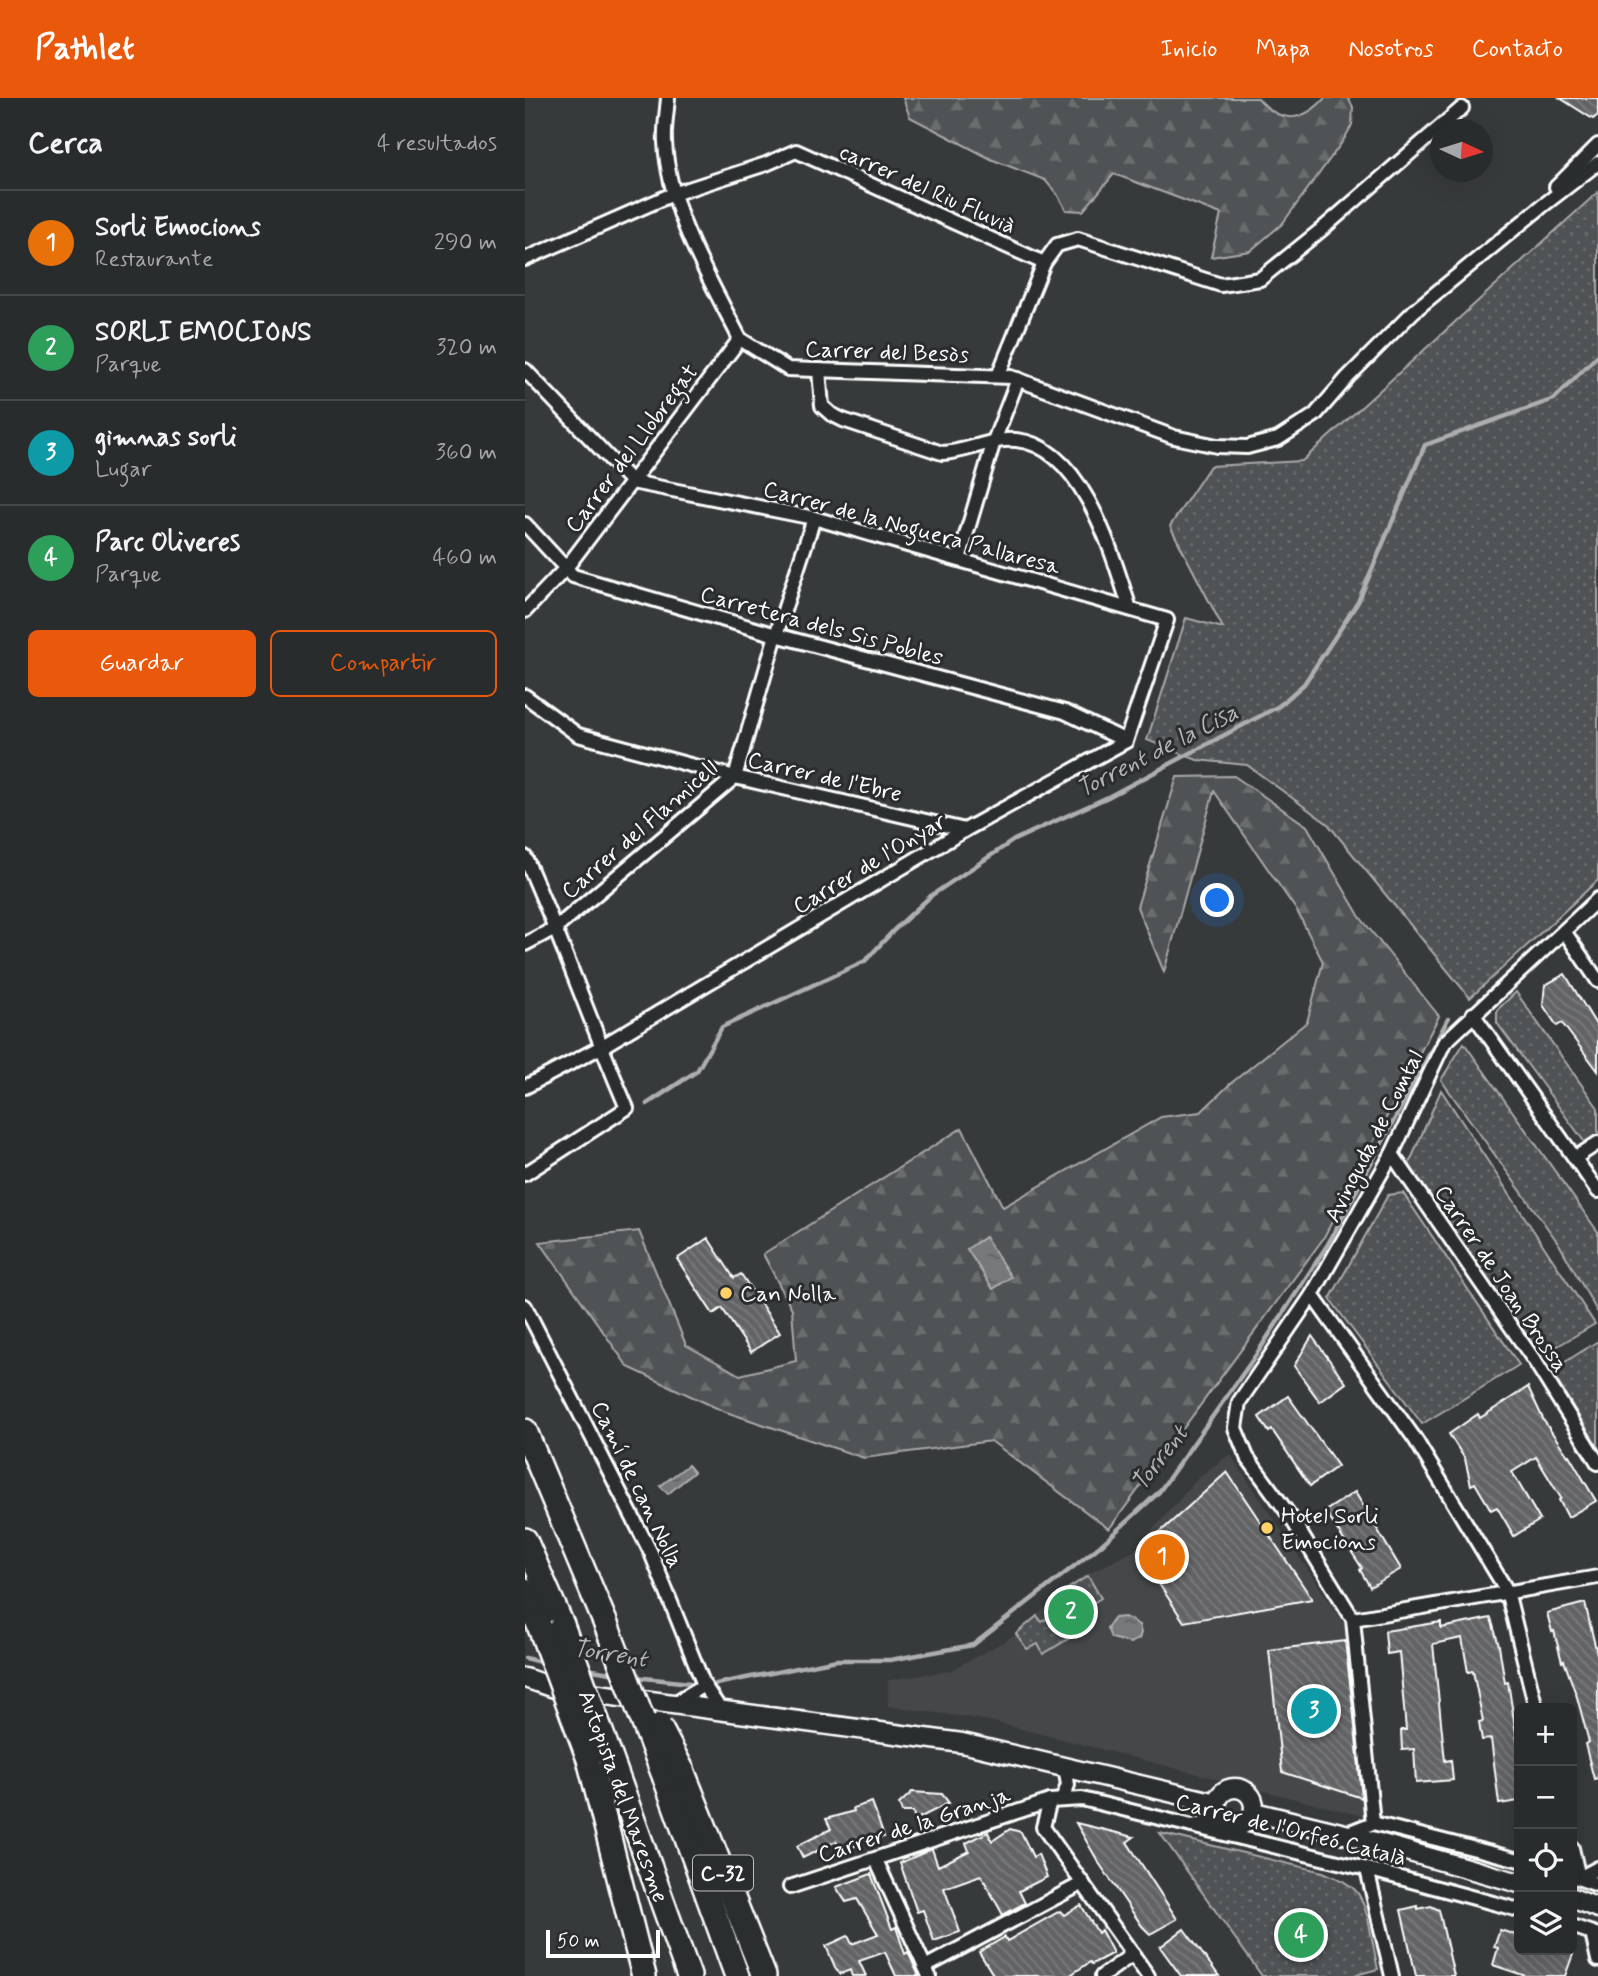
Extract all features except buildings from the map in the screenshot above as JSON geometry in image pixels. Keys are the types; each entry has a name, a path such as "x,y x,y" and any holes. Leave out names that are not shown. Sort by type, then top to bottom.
{"highway":[{"path":"525,1431 605,1622 674,1774"},
{"path":"525,1540 550,1625 600,1759 644,1976"},
{"path":"525,1590 550,1625"},
{"name":"Autopista del Maresme","path":"600,1759 689,1976"},
{"name":"Autopista del Maresme","path":"674,1774 737,1976"},
{"name":"C-32","path":"674,1774 764,1976"}],"street":[{"path":"668,98 665,141 673,194 690,238 740,339"},
{"path":"998,376 1044,263 1057,245 1078,239 1221,285 1260,279 1462,108"},
{"path":"1505,236 1598,145"},
{"name":"carrer del Riu Fluvià","path":"673,194 766,164 796,151 1044,263"},
{"path":"1505,236 1598,163"},
{"path":"525,259 673,194"},
{"name":"Carrer del Besòs","path":"740,339 789,369 998,376 1018,379 1174,437 1217,446 1247,447 1278,439 1315,415 1413,311 1505,236"},
{"name":"Carrer del Llobregat","path":"525,611 566,568 740,339"},
{"path":"525,370 632,482"},
{"path":"819,370 822,405 843,420 942,453 955,453 994,442 1019,440 1043,450 1065,466 1112,550 1130,609"},
{"path":"959,559 994,442 1018,379"},
{"name":"Carrer de la Noguera Pallaresa","path":"632,482 814,518 1167,620 1126,741"},
{"name":"Carrer del Flamicell","path":"525,944 557,927 736,777 776,635 814,518"},
{"name":"Carretera dels Sis Pobles","path":"525,524 573,576 776,635 1065,712 1126,741"},
{"name":"Carrer de l'Ebre","path":"525,696 578,735 736,777 965,830"},
{"name":"Carrer de l'Onyar","path":"525,1087 601,1047 965,830 1126,741"},
{"path":"525,857 557,927 601,1047 627,1108 525,1174"},
{"name":"Avinguda de Comtal","path":"1353,1619 1290,1516 1247,1457 1235,1428 1239,1402 1312,1295 1392,1154 1444,1043 1598,899"},
{"path":"1564,931 1598,981"},
{"path":"1473,1014 1598,1191"},
{"path":"1575,1158 1598,1143"},
{"name":"Carrer de Joan Brossa","path":"1392,1154 1536,1363 1598,1463"},
{"path":"1312,1295 1415,1439 1507,1591 1535,1703"},
{"name":"Camí de can Nolla","path":"525,1306 651,1553 703,1685 720,1709"},
{"path":"1373,1823 1353,1619 1598,1577"},
{"path":"525,1678 554,1688 962,1743 1065,1767 1218,1811 1227,1825 1235,1827 1249,1819 1345,1834 1514,1882"},
{"path":"673,1704 703,1685"},
{"path":"1065,1767 1068,1785 1056,1800 1043,1827 1147,1976"},
{"path":"1218,1811 1221,1794 1240,1788 1249,1793 1254,1802 1249,1819 1254,1841"},
{"name":"Carrer de l'Orfeó Català","path":"1056,1800 1082,1799 1367,1869 1514,1909"},
{"name":"Carrer de la Granja","path":"790,1887 1056,1800"},
{"path":"1192,1826 1218,1811"},
{"path":"1345,1834 1373,1823 1514,1859"},
{"path":"876,1860 927,1972 1083,1883"},
{"path":"1577,1877 1598,1868"},
{"path":"1367,1869 1392,1976"},
{"path":"1577,1877 1598,1885"},
{"path":"1577,1900 1598,1908"},
{"path":"1577,1928 1595,1934 1598,1960"},
{"path":"1102,1976 1133,1954"}],"shaded area":[{"path":"1230,1454 1345,1625 1366,1817 986,1720 888,1706 888,1680 950,1671 1012,1637 1080,1578 1134,1551 1199,1477"}],"green space":[{"path":"903,98 1258,98 1275,113 1292,117 1308,112 1325,98 1348,98 1353,107 1352,125 1343,141 1282,224 1250,251 1211,257 1221,214 1114,174 1083,211 1066,210 1045,180 993,160 910,117"},
{"path":"1598,192 1598,880 1470,998 1328,824 1247,765 1197,760 1147,740 1186,618 1223,628 1170,526 1210,466 1302,461"},
{"path":"1234,776 1307,826 1360,917 1439,1016 1323,1239 1109,1529 991,1441 864,1458 723,1411 628,1367 540,1242 639,1231 686,1345 740,1375 796,1361 792,1309 763,1254 962,1128 1003,1207 1161,1117 1201,1112 1230,1084 1307,1022 1323,962 1297,911 1214,791 1164,972 1137,907 1177,777"},
{"path":"1516,992 1598,1108 1598,1136 1586,1144 1497,1023 1497,1010"},
{"path":"1464,1043 1598,1232 1598,1313 1559,1244 1441,1080"},
{"path":"1441,1090 1595,1324 1539,1357 1409,1164"},
{"path":"1403,1193 1519,1365 1422,1424 1330,1299 1388,1195"},
{"path":"1598,1341 1598,1447 1551,1371"},
{"path":"1088,1576 1101,1598 1085,1608 1093,1624 1043,1654 1038,1644 1027,1649 1016,1634 1037,1616 1042,1622 1070,1602 1064,1591"},
{"path":"1160,1833 1323,1872 1345,1882 1356,1891 1364,1906 1378,1969 1352,1976 1262,1976"}],"water":[{"path":"985,1237 1011,1277 993,1289 967,1249"},
{"path":"688,1465 694,1472 668,1494 660,1486"},
{"path":"1125,1617 1139,1625 1141,1633 1139,1639 1130,1643 1111,1638 1107,1628 1114,1618"}],"waterway":[{"name":"Torrent de la Cisa","path":"647,1104 697,1071 722,1027 865,961 932,895 1014,840 1108,797 1279,706 1304,684 1358,602 1425,445 1554,399 1598,355"},
{"name":"Torrent","path":"716,1684 837,1660 890,1660 973,1645 1100,1546 1159,1492 1256,1355 1328,1244 1448,1019"},
{"name":"Torrent","path":"525,1658 544,1663"},
{"name":"Torrent","path":"587,1669 616,1674"},
{"name":"Torrent","path":"635,1677 690,1683"}],"place":[{"name":"Can Nolla","path":"726,1293"},
{"name":"Hotel Sorli Emocions","path":"1267,1528"},
{"name":"Sorli Emocions","path":"1162,1557"},
{"name":"SORLI EMOCIONS","path":"1071,1612"},
{"name":"gimnas sorli","path":"1314,1711"},
{"name":"Parc Oliveres","path":"1301,1935"}]}
